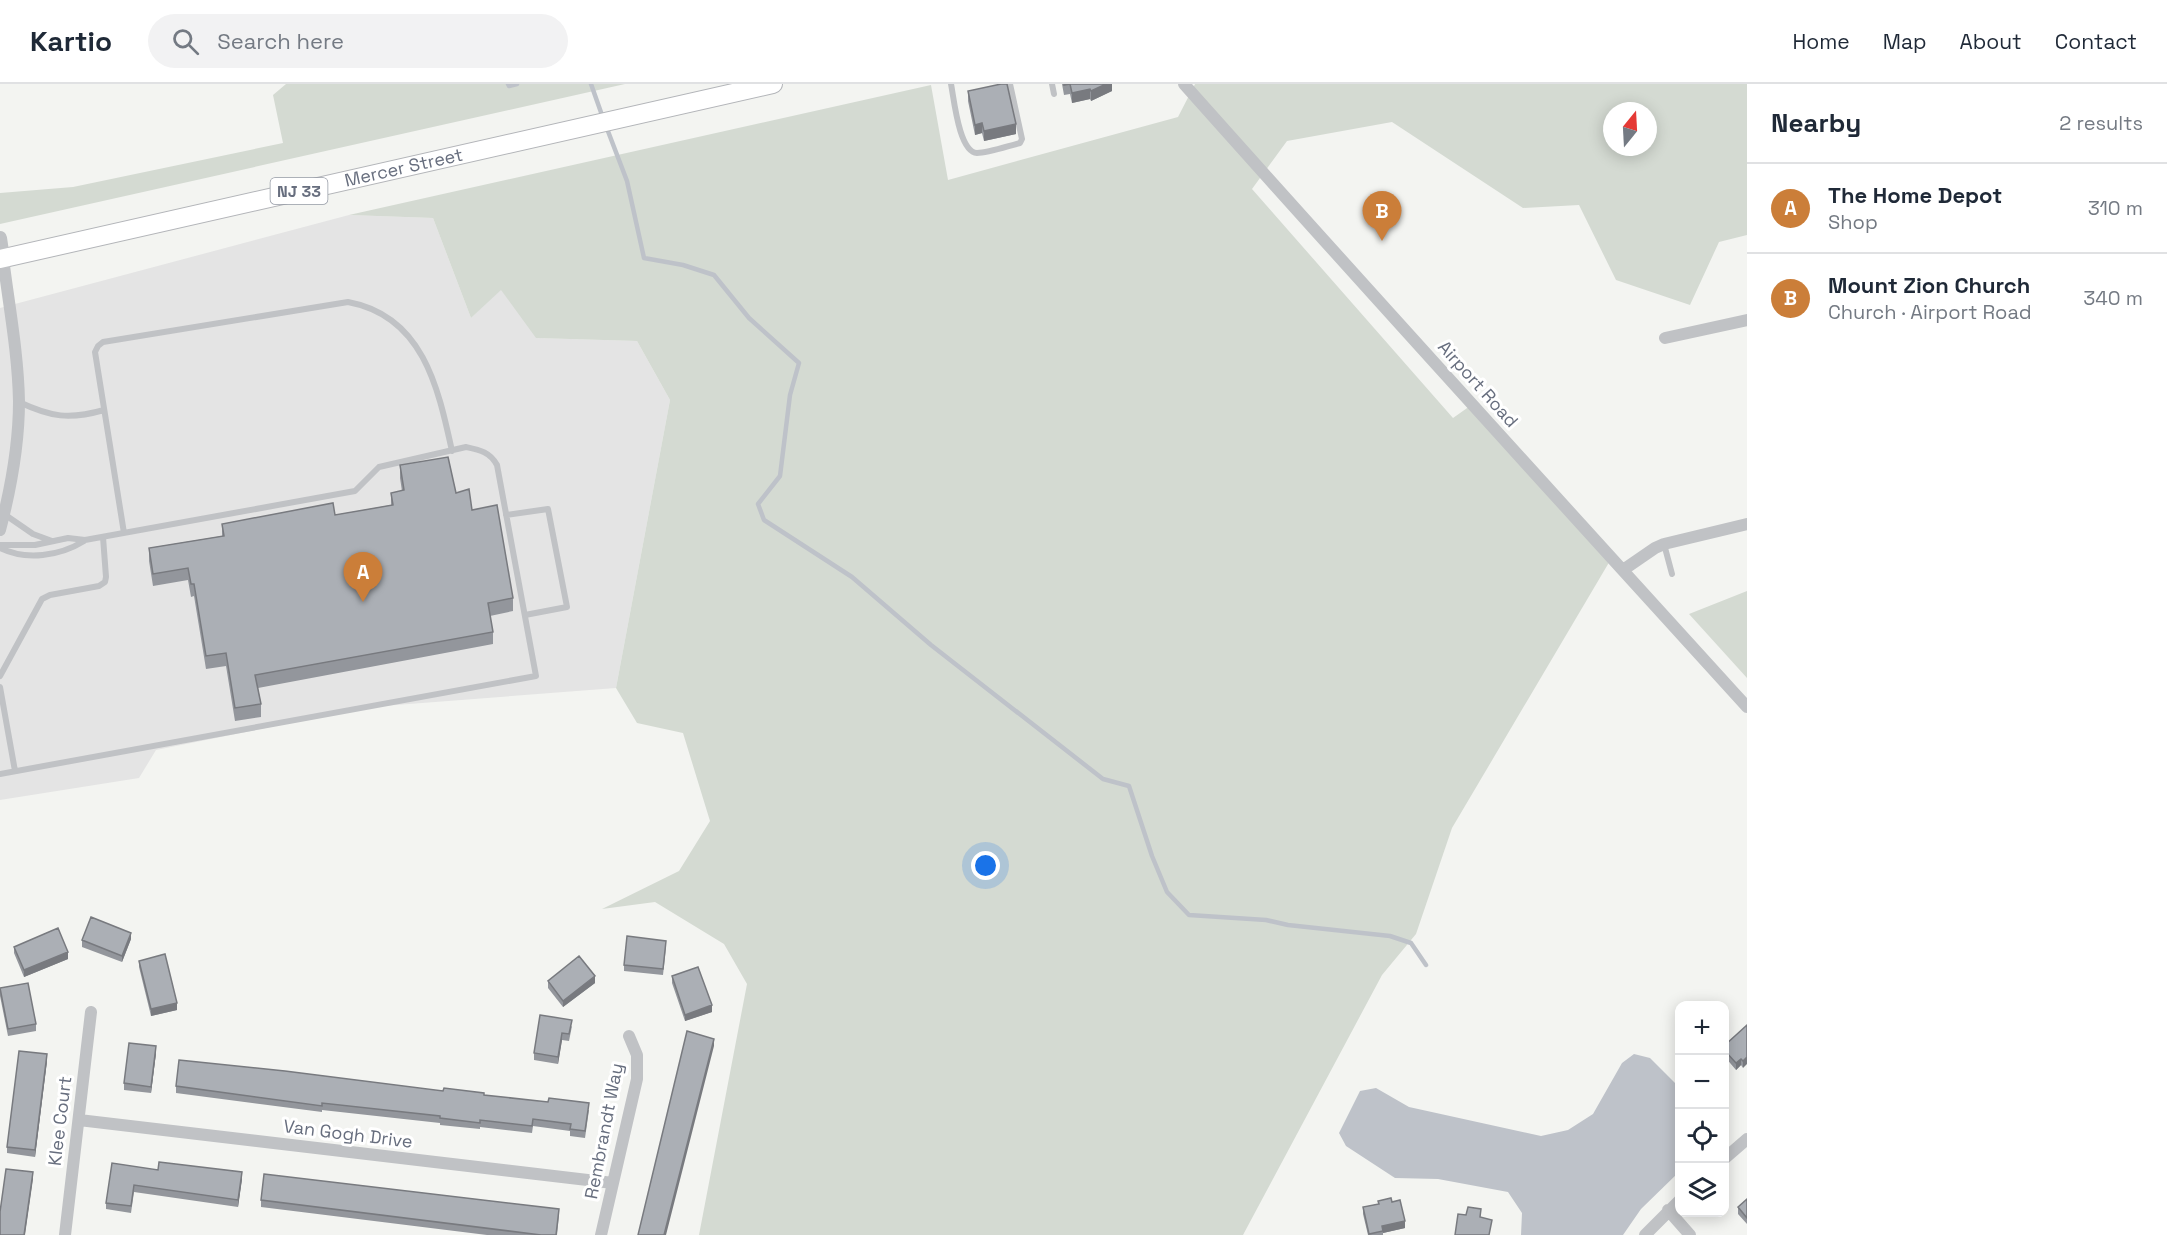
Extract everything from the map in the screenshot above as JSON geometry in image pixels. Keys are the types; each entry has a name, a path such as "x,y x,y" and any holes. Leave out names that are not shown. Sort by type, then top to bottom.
{"main road":[{"name":"Mercer Street","path":"2,259 773,84"}],"street":[{"name":"Airport Road","path":"1184,84 1279,188 1359,281 1747,707"},
{"path":"0,238 19,402 16,448 0,530"},
{"path":"1665,338 1747,320"},
{"path":"1623,570 1664,544 1747,524"},
{"name":"Klee Court","path":"65,1235 91,1012"},
{"name":"Rembrandt Way","path":"601,1235 638,1068 637,1055 629,1036"},
{"name":"Van Gogh Drive","path":"79,1120 613,1183"},
{"path":"1729,1155 1747,1139"},
{"path":"1645,1235 1675,1204"},
{"path":"1668,1210 1690,1235"}],"lane":[{"path":"951,84 963,140 968,149 976,153 1020,143 1022,139 1011,84"},
{"path":"1052,84 1054,94"},
{"path":"124,533 95,352 103,342 348,302 378,312 402,328 413,340 434,379 452,450"},
{"path":"19,402 54,416 80,416 104,410"},
{"path":"0,546 21,546 69,538 85,540 355,491 378,467 466,447 490,454 497,465 536,676 0,774"},
{"path":"506,515 548,509 567,607 525,615"},
{"path":"4,514 33,534 52,542"},
{"path":"0,676 42,599 50,595 99,586 105,582 103,537"},
{"path":"0,546 12,554 33,556 72,548 85,540"},
{"path":"1664,544 1672,574"},
{"path":"0,687 15,771"}],"shaded area":[{"path":"286,84 625,84 0,224 0,193 73,187 283,143 273,95"},
{"path":"1195,84 1747,84 1747,235 1719,242 1690,305 1616,280 1579,205 1523,208 1392,122 1287,141 1252,189 1453,418 1470,406 1614,554 1452,828 1416,934 1382,975 1243,1235 699,1235 747,984 724,944 655,902 602,909 679,871 710,821 683,733 637,723 616,688 670,400 637,341 536,338 501,290 471,318 433,218 349,215 931,85 948,180 1178,117"},
{"path":"349,215 433,218 471,318 501,289 537,338 637,341 670,400 616,688 370,707 156,750 139,778 0,800 0,308"},
{"path":"1747,591 1747,678 1689,614"},
{"path":"1634,1054 1650,1058 1675,1083 1675,1176 1641,1209 1623,1235 1521,1235 1522,1213 1508,1192 1438,1179 1395,1178 1346,1146 1339,1133 1360,1091 1376,1088 1409,1107 1541,1136 1568,1130 1593,1114 1622,1063"}],"building":[{"path":"1007,84 1016,124 984,131 982,123 975,125 968,91"},
{"path":"1070,84 1106,84 1091,91 1090,89 1072,93"},
{"path":"448,457 456,493 469,489 472,510 497,505 513,598 488,603 493,632 255,675 261,704 235,708 226,653 206,656 194,584 191,584 188,568 153,574 149,548 224,536 222,524 333,503 335,515 393,505 391,493 404,490 400,465"},
{"path":"91,917 131,933 122,956 82,940"},
{"path":"58,928 68,952 24,970 14,947"},
{"path":"627,936 666,941 663,969 624,965"},
{"path":"165,954 177,1003 151,1009 139,961"},
{"path":"579,956 595,976 563,1001 548,981"},
{"path":"698,967 712,1005 685,1015 672,976"},
{"path":"28,983 36,1024 8,1029 0,988"},
{"path":"540,1015 572,1020 569,1034 562,1033 558,1057 534,1053"},
{"path":"1747,1025 1747,1057 1743,1061 1741,1059 1736,1063 1729,1055 1729,1041"},
{"path":"687,1031 714,1039 664,1235 638,1235"},
{"path":"129,1043 156,1046 151,1087 124,1083"},
{"path":"19,1051 47,1054 35,1150 7,1147"},
{"path":"179,1060 443,1091 444,1088 548,1102 549,1098 589,1103 585,1131 570,1129 571,1124 533,1119 532,1126 480,1120 480,1123 440,1118 440,1116 322,1103 322,1106 176,1086"},
{"path":"159,1162 242,1172 238,1200 134,1185 131,1206 106,1203 112,1163 158,1170"},
{"path":"6,1169 33,1172 24,1235 0,1235 0,1212"},
{"path":"264,1174 559,1209 556,1235 261,1200"},
{"path":"1391,1198 1392,1202 1400,1200 1405,1221 1382,1226 1383,1231 1369,1234 1363,1207 1379,1204 1378,1201"},
{"path":"1747,1199 1747,1218 1738,1207"},
{"path":"1468,1207 1481,1209 1480,1217 1492,1220 1489,1235 1455,1235 1458,1214 1466,1215"}],"waterway":[{"path":"508,84 509,86 517,84"},
{"path":"591,84 603,118"},
{"path":"606,126 627,181 644,258 683,265 714,275 749,318 799,363 790,395 780,476 758,504 764,520 852,577 931,645 1103,779 1129,786 1152,856 1167,892 1189,915 1266,920 1288,925 1390,936 1411,943 1426,965"}],"place":[{"name":"Mount Zion Church","path":"1382,241"},
{"name":"The Home Depot","path":"363,602"}]}
